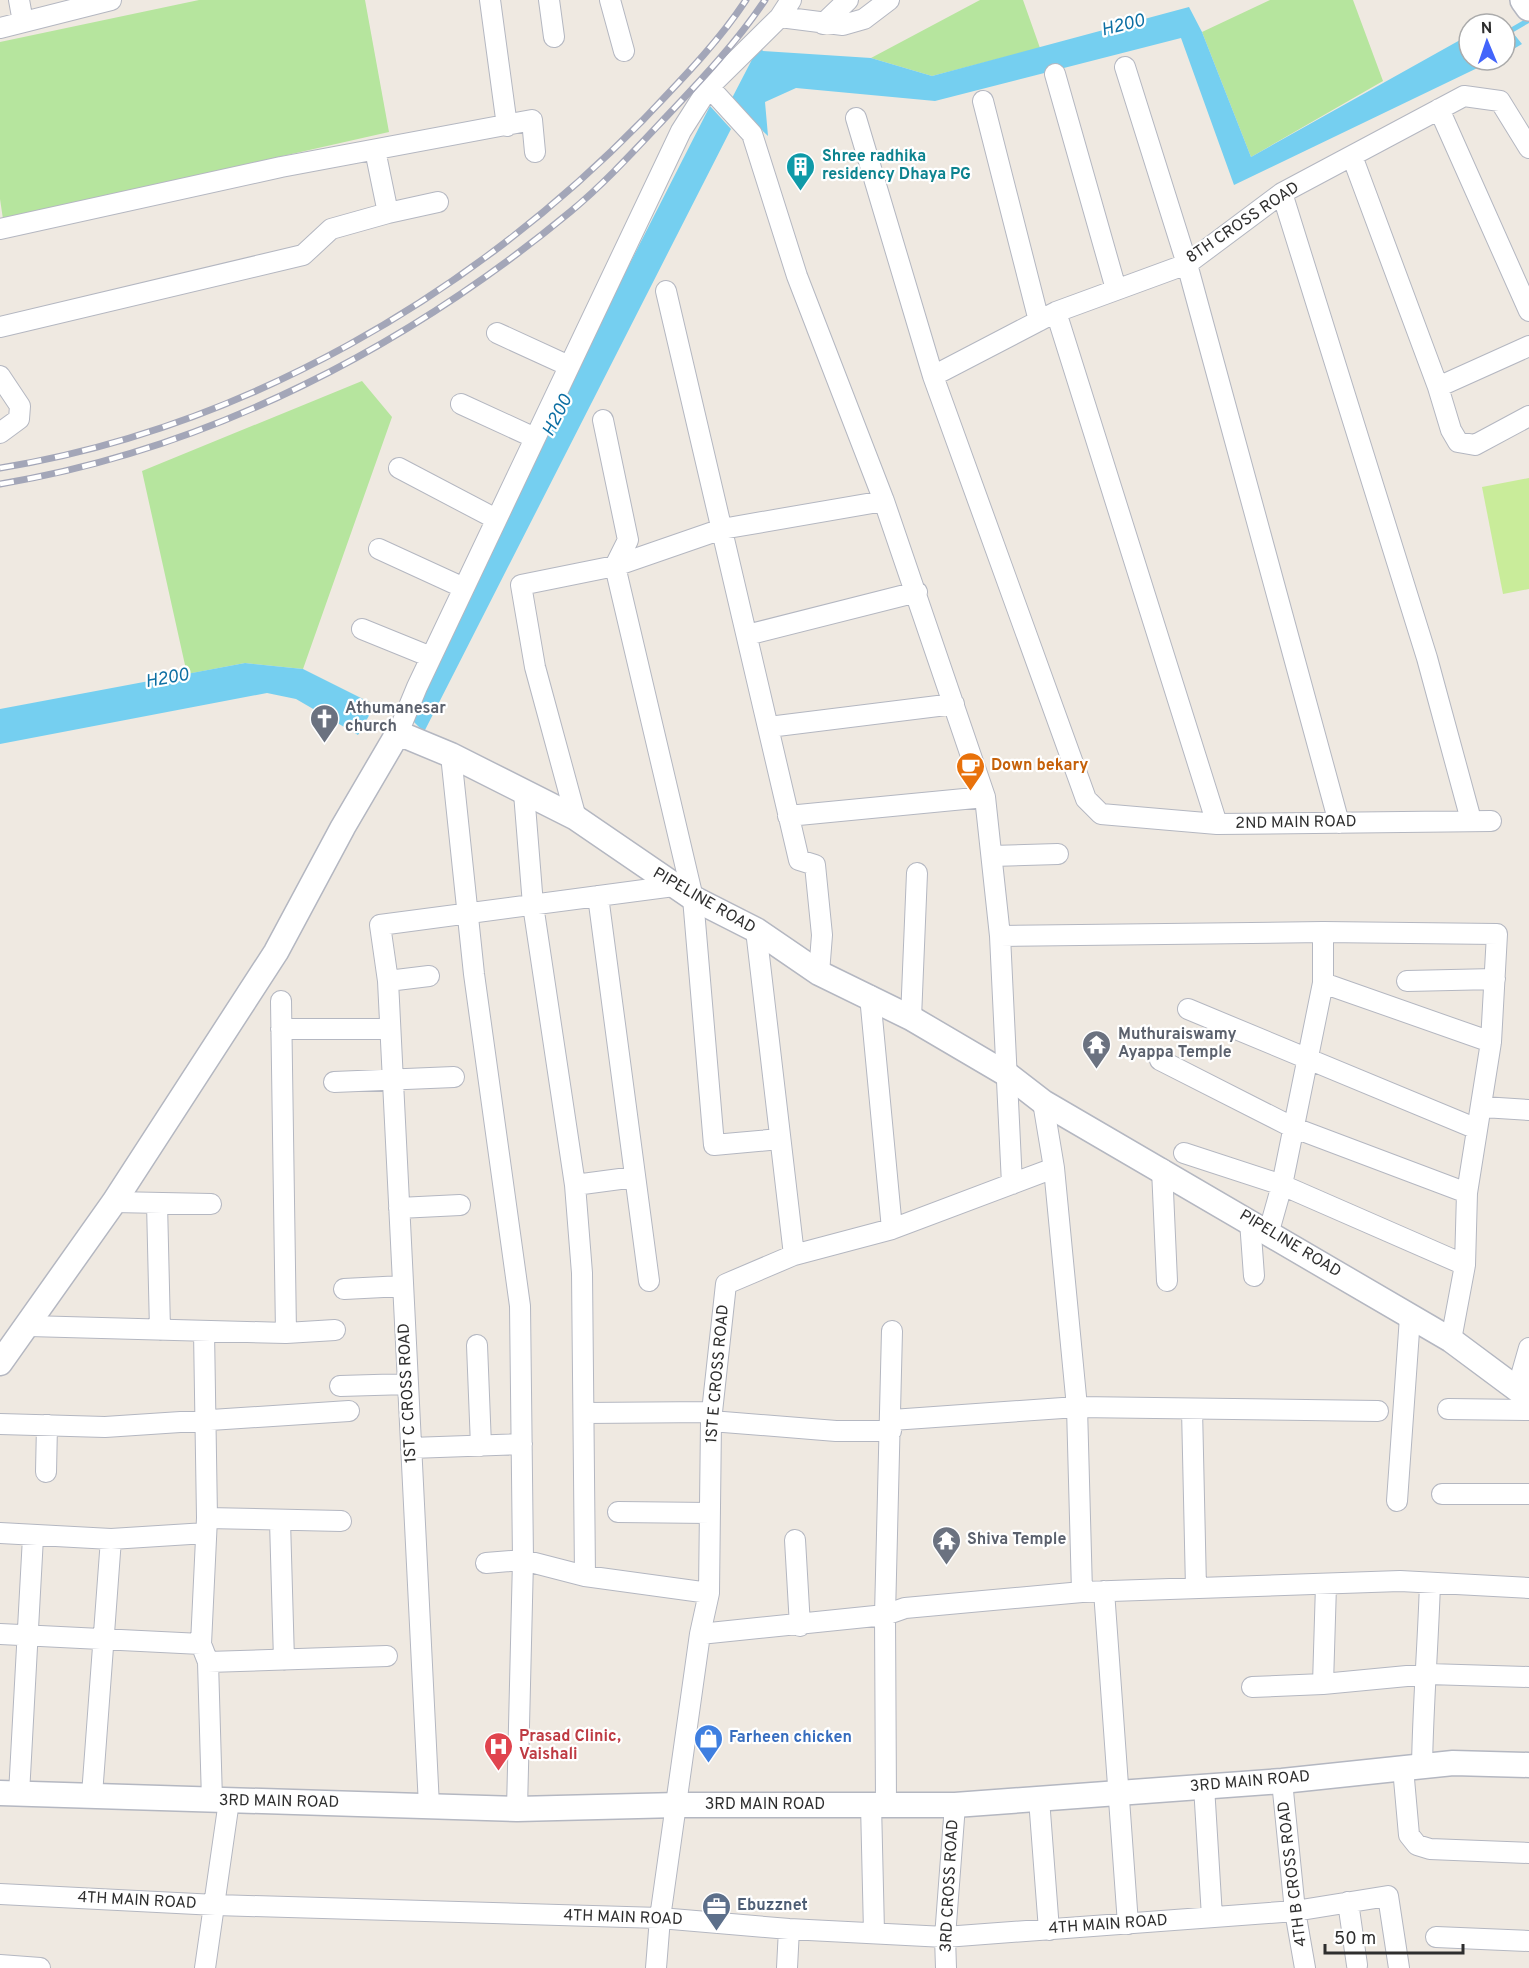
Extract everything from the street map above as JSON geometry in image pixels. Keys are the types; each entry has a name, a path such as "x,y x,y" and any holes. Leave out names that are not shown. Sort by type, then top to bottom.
{"street":[{"path":"19,0 23,22"},
{"path":"0,28 111,0"},
{"path":"490,0 507,126"},
{"path":"549,0 554,37"},
{"path":"610,0 624,51"},
{"path":"0,1363 114,1202 276,952 343,827 398,733 431,657 681,131 710,87 780,17 790,0"},
{"path":"823,24 848,0"},
{"path":"780,17 843,25 864,19 889,0"},
{"path":"1125,67 1186,264 1339,823"},
{"path":"1055,74 1116,289"},
{"path":"710,87 752,134 797,276 917,592 985,797 1000,936 1012,1184"},
{"name":"8TH CROSS ROAD","path":"933,376 1047,317 1186,264 1282,193 1464,96 1500,101 1529,148"},
{"path":"982,101 1047,317 1217,824"},
{"path":"1439,109 1529,311"},
{"path":"856,118 933,376"},
{"path":"0,229 281,167 532,120 535,152"},
{"path":"375,150 388,213"},
{"path":"1352,156 1438,387 1451,430 1458,442 1475,445 1529,416"},
{"path":"1282,193 1427,658 1471,820"},
{"path":"0,327 303,255 331,229 438,202"},
{"path":"666,291 799,860 815,865 822,935 819,973"},
{"path":"497,333 569,366"},
{"path":"1438,387 1529,346"},
{"path":"0,376 20,406 19,419 0,433"},
{"name":"2ND MAIN ROAD","path":"933,376 1072,763 1086,799 1101,814 1217,824 1491,821"},
{"path":"461,404 535,438"},
{"path":"603,420 628,540 615,567 683,892 714,1145 780,1139"},
{"path":"399,468 496,519"},
{"path":"576,818 535,667 521,585 615,567 723,529 884,501"},
{"path":"379,549 464,588"},
{"path":"747,636 917,592"},
{"path":"362,628 431,657"},
{"path":"769,727 954,704"},
{"name":"PIPELINE ROAD","path":"398,733 451,755 576,818 683,892 756,930 819,973 911,1018 1008,1075 1043,1102 1260,1226 1451,1340 1525,1399"},
{"path":"451,755 474,974 520,1306 523,1560 517,1809"},
{"path":"524,793 532,905 575,1185 583,1282 585,1576"},
{"path":"788,816 985,797"},
{"path":"992,856 1058,854"},
{"path":"911,1018 917,873"},
{"path":"468,913 598,896 683,892"},
{"path":"598,896 649,1281"},
{"name":"1ST C CROSS ROAD","path":"429,1806 388,981 380,924 468,913"},
{"path":"756,930 794,1255"},
{"path":"1000,936 1323,932 1497,934 1491,1042 1483,1107 1467,1193 1465,1265 1451,1340"},
{"path":"1254,1276 1260,1226 1282,1185 1308,1061 1323,983 1323,932"},
{"path":"388,981 429,976"},
{"path":"1407,981 1495,979"},
{"path":"1323,983 1491,1042"},
{"path":"870,996 892,1229"},
{"path":"281,1001 286,1333"},
{"path":"1188,1010 1478,1129"},
{"path":"281,1029 390,1029"},
{"path":"1160,1060 1293,1127 1467,1193"},
{"path":"334,1082 454,1077"},
{"path":"1043,1102 1053,1168 1077,1407 1082,1592"},
{"path":"1483,1107 1529,1110"},
{"path":"1184,1153 1282,1185 1465,1265"},
{"name":"1ST E CROSS ROAD","path":"656,1968 660,1918 678,1805 700,1634 709,1593 711,1416 726,1284 794,1255 892,1229 1053,1168"},
{"path":"1161,1169 1167,1281"},
{"path":"575,1185 635,1177"},
{"path":"114,1202 211,1204"},
{"path":"157,1203 160,1330"},
{"path":"399,1208 460,1205"},
{"path":"344,1289 403,1286"},
{"path":"1397,1501 1410,1317"},
{"path":"28,1326 286,1333 335,1330"},
{"path":"204,1331 207,1526 204,1653 221,1801 216,1905 206,1968"},
{"path":"874,1932 891,1426 892,1331"},
{"path":"477,1345 481,1446"},
{"path":"1448,1409 1525,1399 1529,1348"},
{"path":"340,1386 408,1384"},
{"path":"584,1413 711,1416 836,1431 1077,1407 1378,1411"},
{"path":"1192,1409 1196,1588"},
{"path":"0,1424 105,1427 349,1411"},
{"path":"46,1473 47,1425"},
{"path":"411,1449 522,1444"},
{"path":"1442,1494 1529,1494"},
{"path":"618,1512 710,1513"},
{"path":"280,1521 284,1660"},
{"path":"0,1533 33,1537 111,1539 207,1526 280,1521 341,1521"},
{"path":"9,1794 26,1636 33,1537"},
{"path":"92,1795 111,1539"},
{"path":"795,1540 800,1626"},
{"path":"486,1563 523,1560 585,1576 709,1593"},
{"path":"700,1634 800,1626 885,1615 905,1608 1082,1592 1400,1581 1529,1587"},
{"path":"1430,1583 1428,1674 1413,1767 1409,1835 1418,1845 1430,1849 1529,1853"},
{"path":"1323,1684 1326,1585"},
{"path":"1104,1591 1128,1924"},
{"path":"0,1634 105,1641 284,1660 387,1656"},
{"path":"1252,1687 1323,1684 1428,1674 1529,1677"},
{"name":"3RD MAIN ROAD","path":"9,1794 517,1809 678,1805 955,1805 1282,1781 1453,1763 1529,1765"},
{"name":"4TH B CROSS ROAD","path":"1282,1781 1295,1911 1305,1968"},
{"path":"1204,1786 1212,1917"},
{"path":"1039,1799 1049,1930"},
{"name":"3RD CROSS ROAD","path":"946,1968 945,1937 955,1805"},
{"name":"4TH MAIN ROAD","path":"0,1894 216,1905 660,1918 789,1929 945,1937 1295,1911 1388,1896 1399,1968"},
{"path":"1348,1902 1357,1965"},
{"path":"787,1968 789,1929"},
{"path":"1436,1936 1529,1941"},
{"path":"0,1965 40,1968"}],"green space":[{"path":"199,0 365,0 389,132 3,219 0,199 0,42"},
{"path":"980,0 1023,0 1040,48 932,76 871,58"},
{"path":"1270,0 1353,0 1383,81 1251,157 1202,32"},
{"path":"362,381 392,417 303,669 245,663 187,674 142,471"},
{"path":"1529,478 1529,589 1503,594 1482,487"}],"water":[{"path":"1189,7 1202,32 1251,157 1457,42 1457,72 1469,72 1234,185 1181,38 935,101 796,88 765,102 768,136 731,100 759,46 763,51 871,58 932,76"},
{"path":"1517,38 1522,44 1517,47"},
{"path":"710,106 731,129 424,732 410,718 600,322"},
{"path":"245,663 303,669 375,705 358,735 296,699 267,693 0,744 0,709"}],"waterway":[{"name":"H200","path":"1517,27 1529,20"}],"railway":[{"path":"0,468 91,449 179,422 265,387 348,345 428,297 504,243 576,184 684,77 723,32 746,0"},
{"path":"0,484 78,468 155,446 230,418 303,386 442,307 507,261 595,190 731,46 765,0"}],"place":[{"name":"Shree radhika residency Dhaya PG","path":"801,192"},
{"name":"Athumanesar church","path":"324,744"},
{"name":"Down bekary","path":"970,792"},
{"name":"Muthuraiswamy Ayappa Temple","path":"1097,1070"},
{"name":"Shiva Temple","path":"946,1566"},
{"name":"Farheen chicken","path":"708,1764"},
{"name":"Prasad Clinic, Vaishali","path":"498,1772"},
{"name":"Ebuzznet","path":"716,1932"}]}
